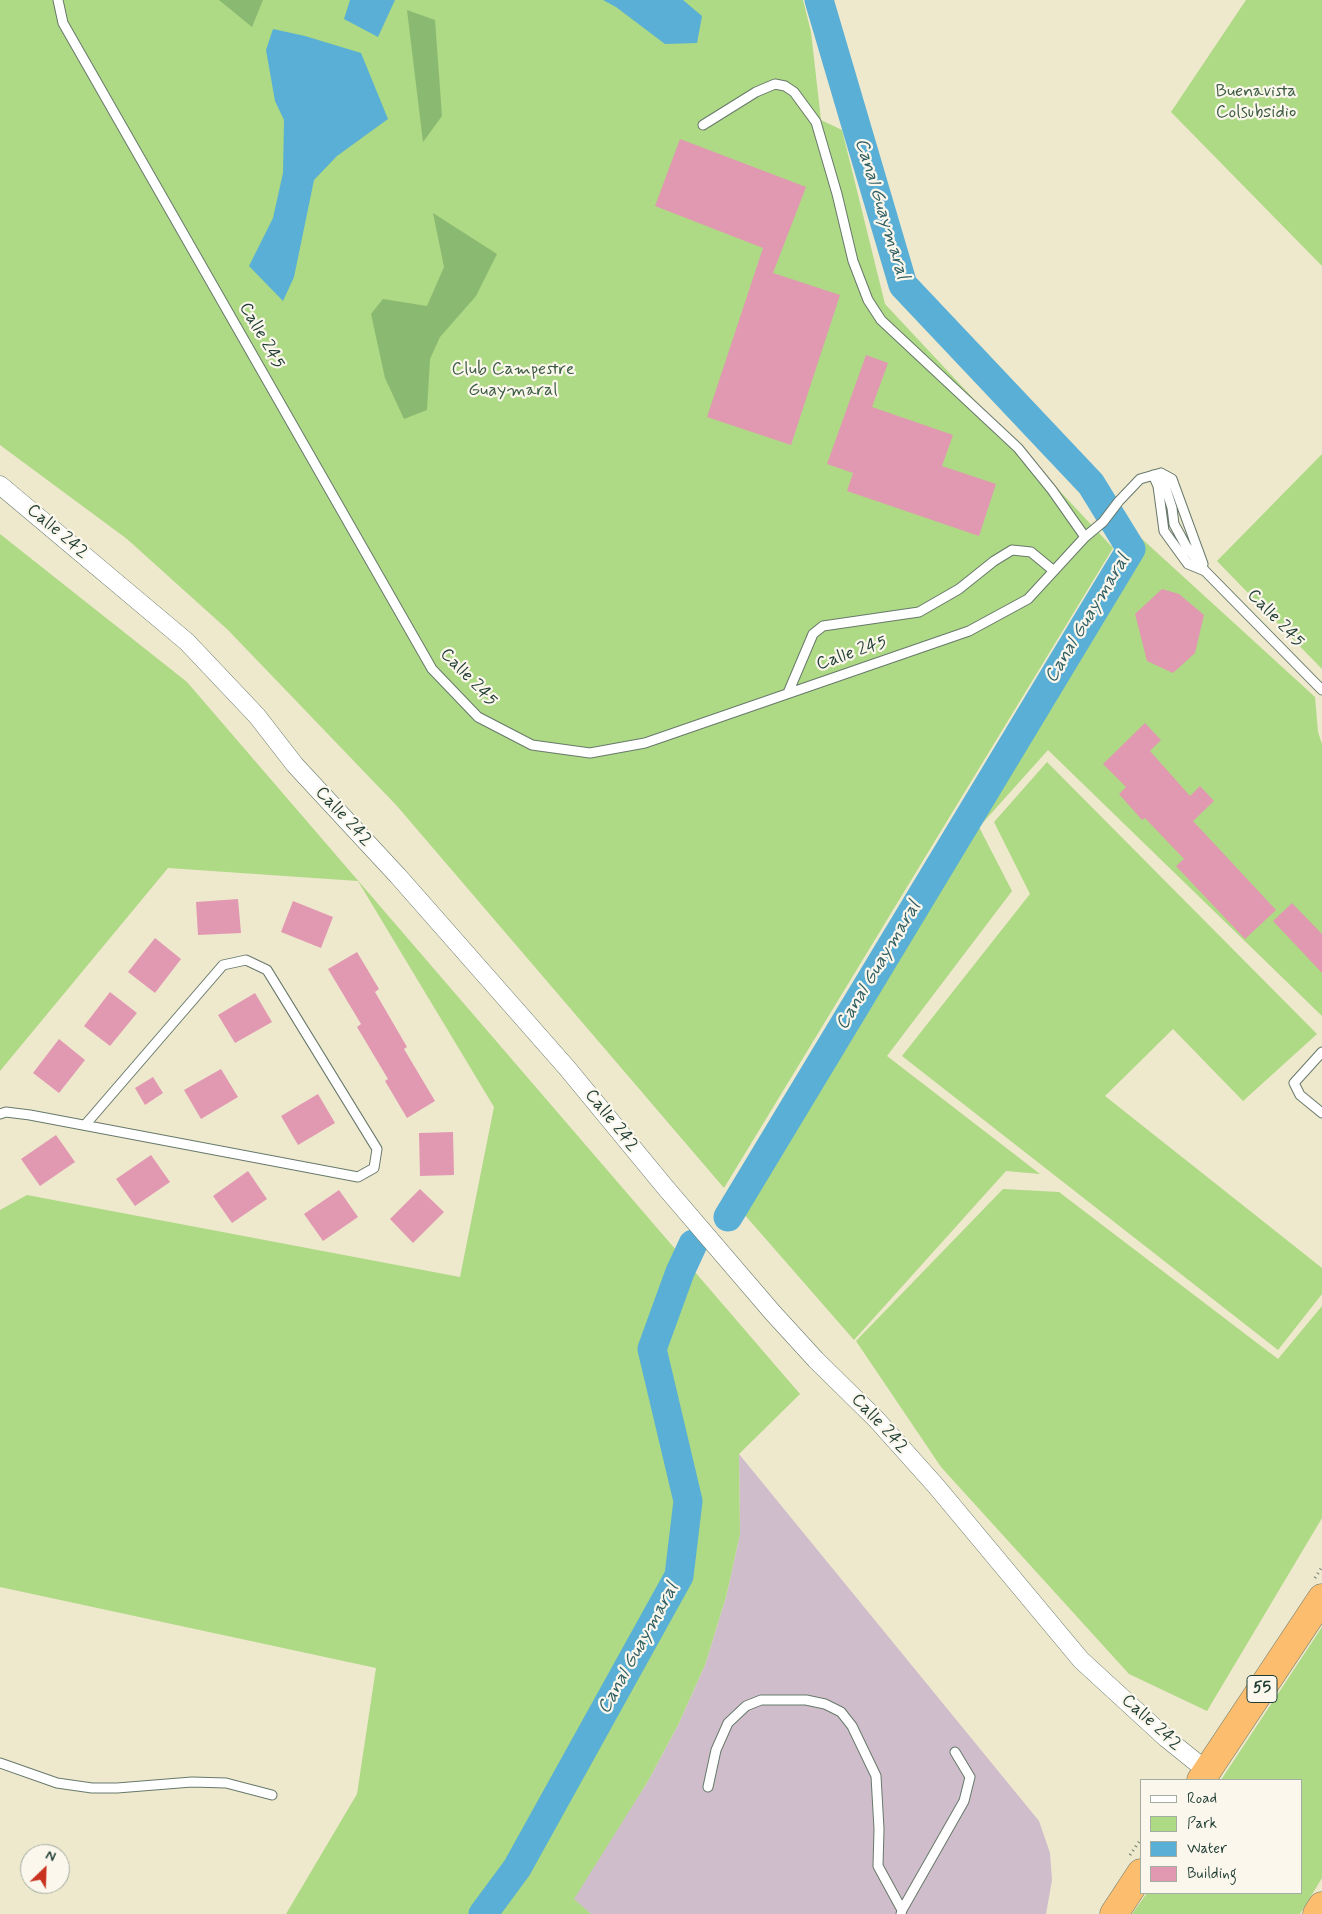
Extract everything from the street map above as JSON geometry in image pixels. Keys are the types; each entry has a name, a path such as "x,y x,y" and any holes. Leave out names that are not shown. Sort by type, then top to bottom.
{"highway":[{"name":"55","path":"1204,1776 1322,1598"},
{"path":"1114,1914 1140,1875"},
{"path":"1317,1914 1322,1906"}],"street":[{"name":"Calle 242","path":"0,485 187,642 257,716 296,765 398,876 567,1068 664,1187 773,1313 816,1360 876,1419 936,1486 1082,1660 1204,1776"}],"lane":[{"name":"Calle 245","path":"58,0 63,23 432,669 478,717 532,745 590,753 645,743 969,631 1028,599 1085,537 1103,522 1119,501 1140,479 1157,474 1172,479 1180,496 1205,571"},
{"path":"703,125 756,92 774,84 785,86 794,92 816,122 837,194 853,261 868,300 881,320 1018,448 1052,490 1085,537"},
{"name":"Calle 245","path":"1157,474 1172,508 1174,524 1186,546 1205,571 1322,690"},
{"path":"788,693 813,634 823,626 920,612 959,589 994,561 1012,550 1031,552 1054,571"},
{"path":"0,1114 6,1112 30,1115 358,1177 374,1168 377,1149 267,970 246,960 223,964 85,1125"},
{"path":"1322,1052 1294,1083 1300,1095 1322,1113"},
{"path":"708,1787 716,1750 728,1723 746,1706 761,1700 806,1700 824,1704 841,1712 852,1726 876,1776 879,1829 878,1866 902,1912"},
{"path":"902,1912 964,1801 970,1777 955,1752"},
{"path":"0,1763 57,1783 92,1788 192,1782 226,1783 272,1795"}],"shaded area":[{"path":"739,1454 1039,1821 1050,1853 1052,1880 1046,1914 591,1914 573,1899 648,1781 678,1725 705,1665 726,1597 740,1534"}],"green space":[{"name":"Club Campestre Guaymaral","path":"0,0 803,0 811,32 821,120 842,130 885,304 1113,548 724,1188 397,806 228,630 127,539 0,445"},
{"path":"219,0 263,0 252,27"},
{"name":"Buenavista Colsubsidio","path":"1246,0 1322,0 1322,266 1171,112"},
{"path":"407,10 435,20 442,116 423,142"},
{"path":"433,213 497,254 476,296 440,337 430,359 427,410 404,419 385,378 371,314 383,299 427,306 444,267"},
{"path":"1322,454 1322,669 1217,561"},
{"path":"0,534 187,682 800,1394 739,1454 740,1534 726,1597 705,1665 678,1725 648,1781 574,1899 591,1914 286,1914 357,1794 376,1668 0,1587 0,1210 27,1195 460,1277 494,1107 358,881 168,868 0,1071"},
{"path":"1141,538 1315,697 1318,732 1322,744 1322,1016 1048,750 979,827 1012,891 887,1056 1040,1174 1006,1171 854,1340 730,1198"},
{"path":"1047,762 1317,1034 1243,1101 1173,1029 1105,1096 1322,1268 1322,1294 1278,1350 902,1056 1030,894 994,822"},
{"path":"1003,1189 1059,1192 1278,1359 1322,1306 1322,1518 1207,1711 1129,1674 941,1467 856,1341"},
{"path":"1322,1627 1322,1878 1300,1914 1132,1914 1146,1894 1302,1894 1302,1779 1222,1779"}],"water":[{"path":"350,0 395,0 378,37 344,19"},
{"path":"603,0 683,0 702,16 697,43 665,44 616,7"},
{"path":"273,29 305,36 361,53 388,119 337,156 314,180 294,277 283,301 249,266 273,218 283,173 284,120 275,101 266,50"}],"building":[{"path":"680,139 806,187 773,273 840,295 791,445 707,417 763,248 655,206"},
{"path":"866,355 888,363 872,407 953,435 942,466 996,484 979,536 847,491 853,473 827,464"},
{"path":"1162,589 1179,594 1204,615 1195,653 1173,673 1147,661 1135,614"},
{"path":"1145,723 1161,740 1150,751 1190,796 1200,786 1214,801 1193,821 1276,910 1245,939 1176,866 1184,859 1145,818 1142,820 1119,794 1126,787 1103,764"},
{"path":"238,899 241,933 198,935 196,902"},
{"path":"293,901 333,917 321,948 281,932"},
{"path":"1292,903 1322,934 1322,973 1273,921"},
{"path":"155,938 181,959 155,993 128,972"},
{"path":"357,952 379,989 375,992 407,1047 404,1049 435,1101 407,1118 385,1081 388,1079 357,1027 361,1024 328,969"},
{"path":"110,992 137,1013 110,1046 84,1026"},
{"path":"255,993 272,1022 235,1043 218,1015"},
{"path":"59,1039 85,1060 59,1093 33,1073"},
{"path":"221,1069 238,1097 201,1119 184,1090"},
{"path":"153,1077 163,1093 145,1105 135,1088"},
{"path":"318,1094 335,1123 298,1145 281,1116"},
{"path":"453,1132 454,1175 420,1176 419,1133"},
{"path":"56,1135 75,1162 40,1186 21,1159"},
{"path":"151,1155 170,1182 135,1206 116,1179"},
{"path":"248,1171 267,1199 232,1223 213,1196"},
{"path":"420,1189 444,1212 413,1243 390,1219"},
{"path":"339,1190 358,1217 323,1241 304,1214"}],"waterway":[{"name":"Canal Guaymaral","path":"728,1217 1131,549 1091,484 903,285 819,0"},
{"name":"Canal Guaymaral","path":"483,1914 517,1868 679,1576 688,1501 652,1349 680,1272 693,1244"}]}
